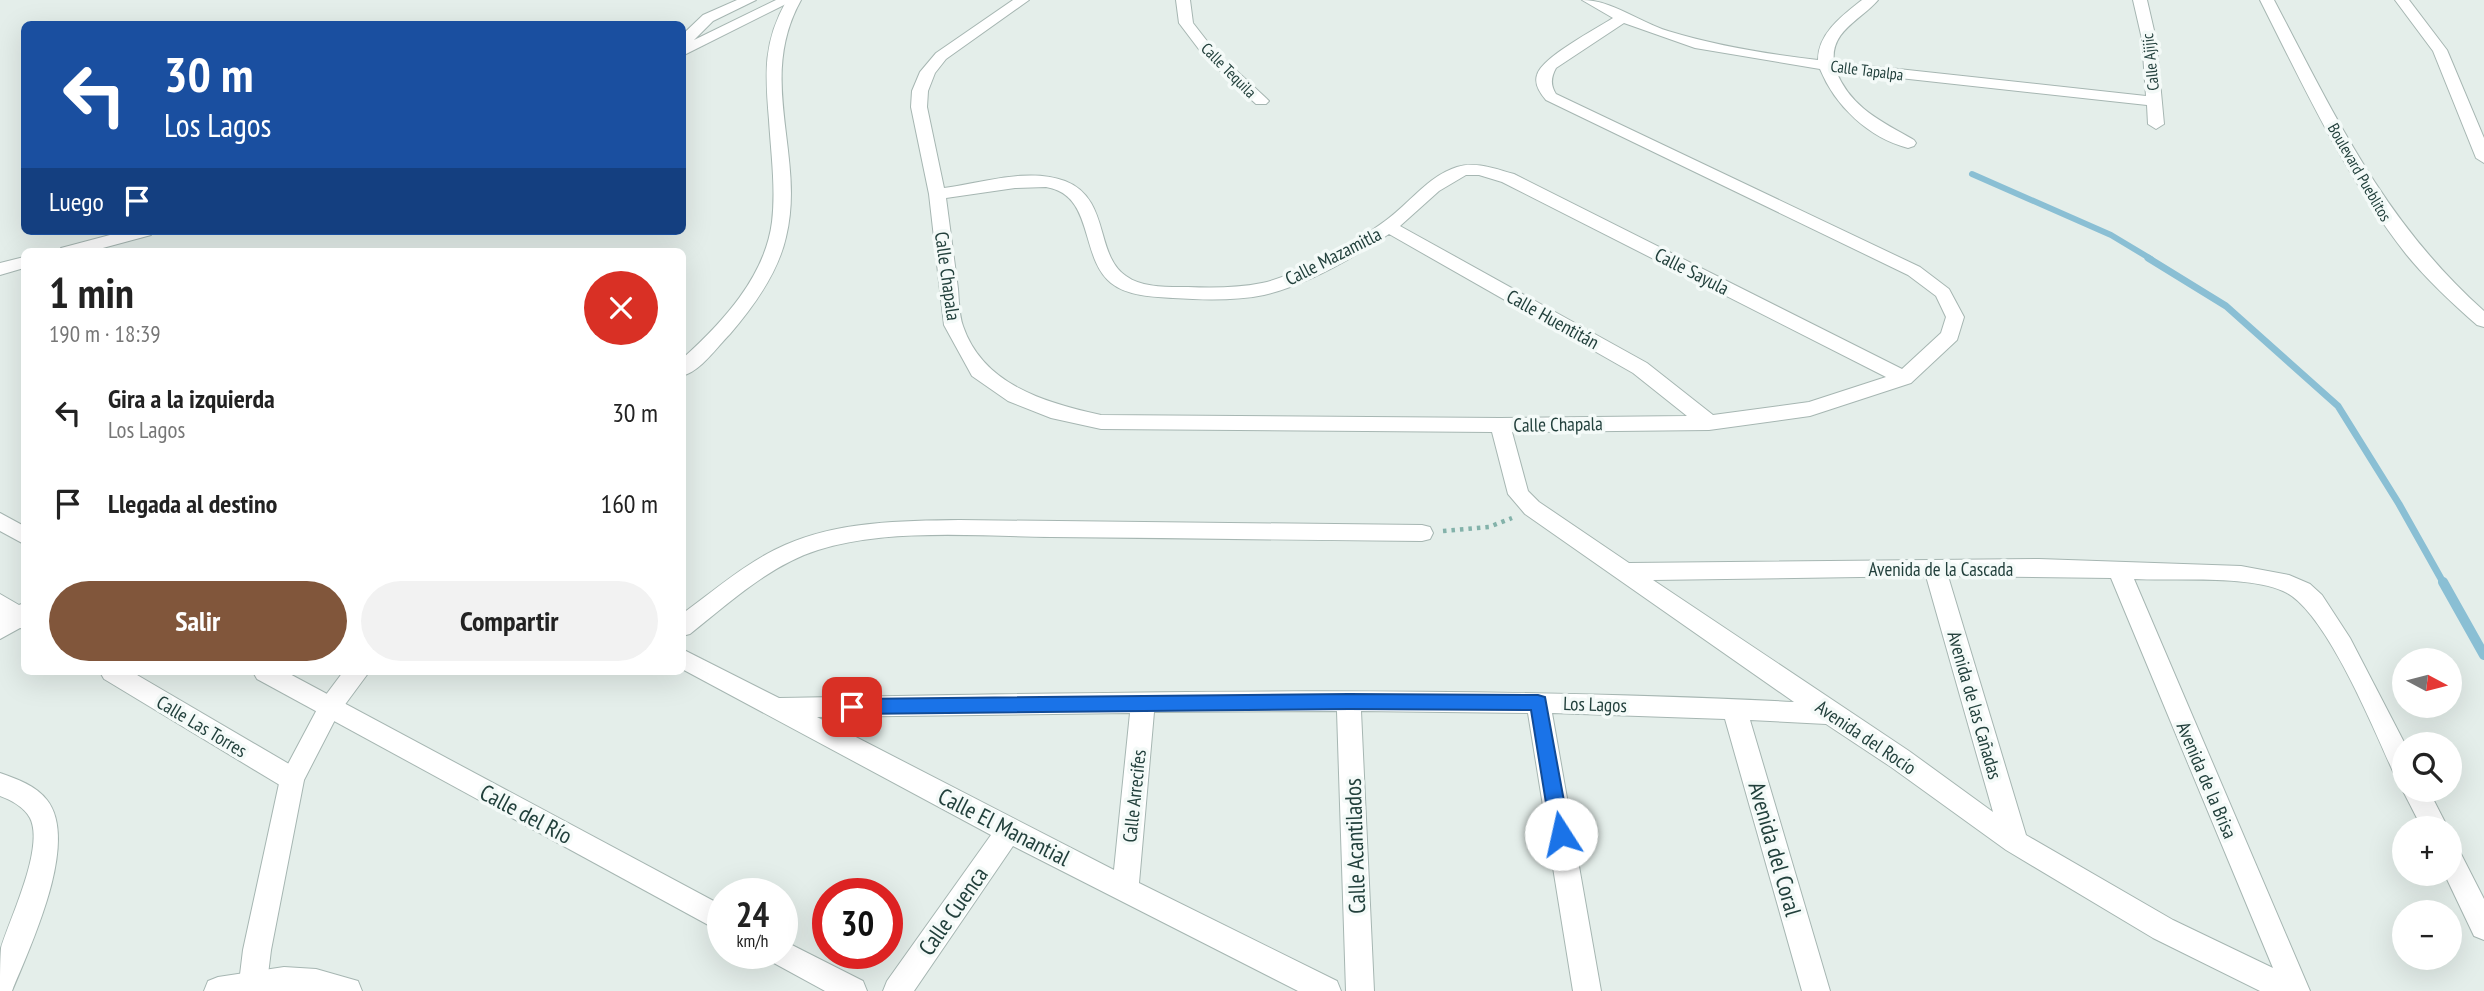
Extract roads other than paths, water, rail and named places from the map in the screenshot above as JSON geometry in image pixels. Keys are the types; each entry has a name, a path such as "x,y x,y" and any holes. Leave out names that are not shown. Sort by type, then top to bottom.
{"street":[{"path":"686,40 708,18 749,0"},
{"path":"686,50 787,0"},
{"path":"686,366 729,325 753,288 778,238 782,197 772,61 779,24 794,0"},
{"name":"Calle Chapala","path":"1022,0 941,56 928,72 920,91 919,107 937,194 953,325 965,351 979,371 1015,396 1058,413 1101,422 1500,425 1709,423 1810,409 1904,378 1950,336 1955,317 1944,293 1914,271 1551,97 1545,89 1544,75 1552,65 1621,19"},
{"name":"Calle Tequila","path":"1184,0 1186,23 1209,53 1261,102"},
{"name":"Calle Tapalpa","path":"1590,0 1621,19 1669,37 1731,52 2154,101"},
{"path":"1871,0 1844,23 1826,44 1825,65 1836,86 1856,112 1908,142"},
{"name":"Calle Ajijic","path":"2140,0 2149,39 2156,124"},
{"name":"Boulevard Pueblitos","path":"2266,0 2374,201 2404,243 2437,280 2484,321"},
{"path":"2402,0 2440,50 2484,159"},
{"name":"Calle Mazamitla","path":"937,194 1017,184 1059,184 1083,200 1104,260 1117,280 1140,289 1198,293 1264,289 1294,278 1389,227 1440,184 1459,172 1477,169"},
{"name":"Calle Sayula","path":"1477,169 1508,178 1904,378"},
{"name":"Calle Huentitán","path":"1389,227 1640,368 1709,423"},
{"path":"82,248 130,235"},
{"path":"0,269 21,264"},
{"name":"Avenida del Rocío","path":"1500,425 1518,494 1532,508 1830,714 1900,759 2015,842 2163,929 2293,991"},
{"path":"0,521 21,534"},
{"path":"686,623 771,562 804,546 839,535 886,530 959,528 1422,533"},
{"name":"Avenida de la Cascada","path":"1624,572 1934,568 2119,570 2258,577 2284,581 2303,590 2315,603 2392,746"},
{"name":"Avenida de las Cañadas","path":"1934,568 2015,842"},
{"name":"Avenida de la Brisa","path":"2119,570 2293,991"},
{"path":"0,630 17,613"},
{"name":"Calle El Manantial","path":"686,661 1009,831 1328,991"},
{"name":"Calle Las Torres","path":"117,675 292,779"},
{"path":"271,675 330,707"},
{"path":"253,987 257,950 292,779 330,707 355,675"},
{"name":"Los Lagos","path":"773,708 1349,701 1734,708 1830,714"},
{"name":"Calle Acantilados","path":"1349,701 1360,991"},
{"name":"Calle Arrecifes","path":"1125,889 1143,703"},
{"path":"1538,703 1587,991"},
{"name":"Calle del Río","path":"330,707 707,911"},
{"name":"Avenida del Coral","path":"1734,708 1816,991"},
{"path":"0,784 24,793 44,819 46,846 39,875 0,986"},
{"name":"Calle Cuenca","path":"897,991 1009,831"},
{"path":"2462,882 2484,927"},
{"path":"798,962 853,991"},
{"path":"218,991 253,987 284,979 325,982 348,991"}],"waterway":[{"path":"1972,174 2111,235 2151,259"},
{"path":"2148,258 2226,306 2338,406 2399,504 2444,584"},
{"path":"2443,582 2484,655"}]}
